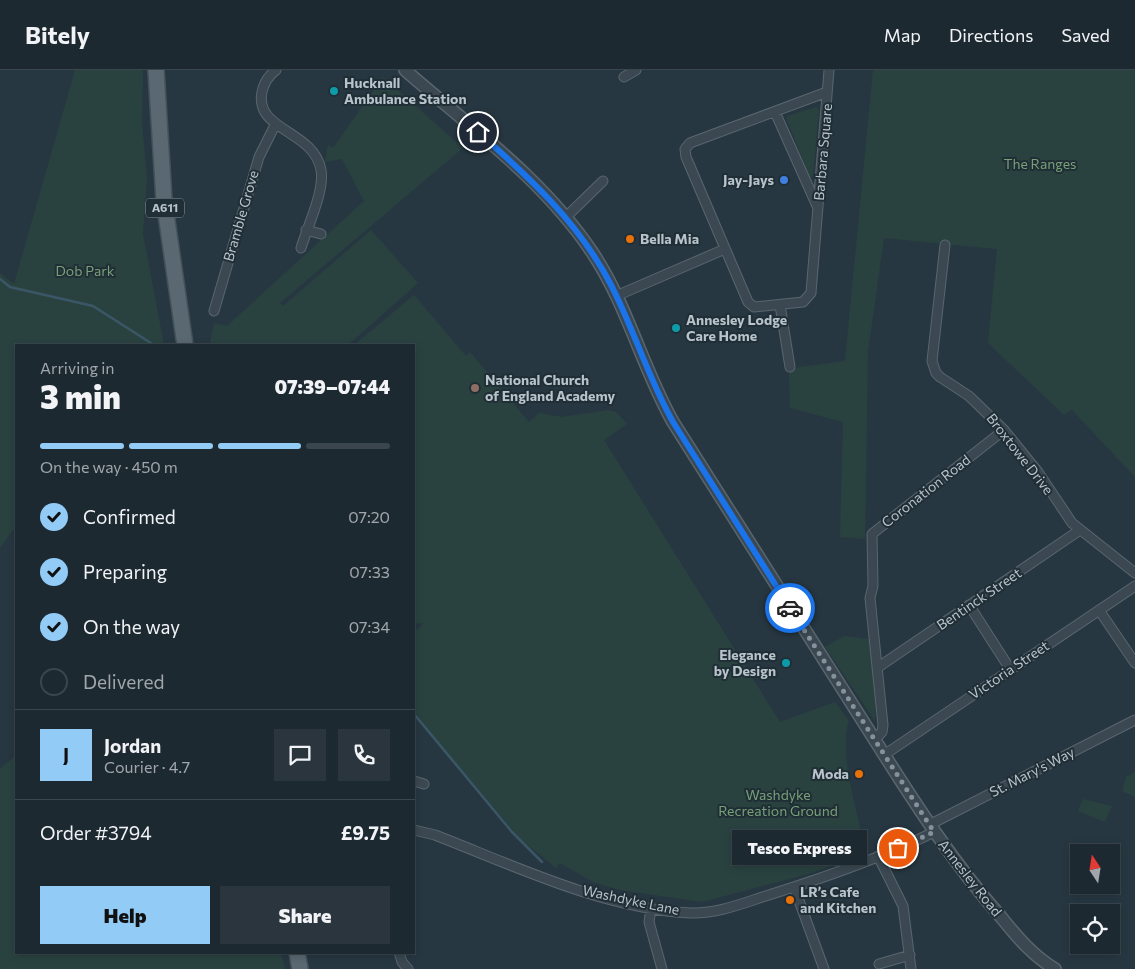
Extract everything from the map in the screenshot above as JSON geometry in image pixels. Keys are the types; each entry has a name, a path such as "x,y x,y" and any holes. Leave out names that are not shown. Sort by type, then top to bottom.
{"main road":[{"name":"A611","path":"156,70 159,146 164,200 186,344"},
{"path":"297,954 300,969"}],"street":[{"path":"276,70 268,76 261,98 264,113 275,125 300,139 320,164 321,184 300,248"},
{"name":"Annesley Road","path":"406,70 510,160 566,217 592,252 616,296 658,395 673,422 874,740 931,828 972,884 1022,942 1035,955 1055,969"},
{"path":"624,77 636,70"},
{"path":"828,92 829,70"},
{"name":"Barbara Square","path":"828,92 811,292 803,302 758,308 750,304 686,157 685,149 690,143 775,112 828,92"},
{"name":"Barbara Square","path":"775,112 818,208"},
{"name":"Bramble Grove","path":"214,311 258,157 275,125"},
{"path":"566,217 603,181"},
{"path":"306,230 321,234"},
{"name":"Broxtowe Drive","path":"945,245 933,367 940,377 968,396 1004,430 1038,472 1072,523 1135,573"},
{"path":"616,296 725,249"},
{"path":"780,305 790,367"},
{"name":"Coronation Road","path":"874,740 882,732 883,725 870,598 873,586 872,534 1004,430"},
{"name":"Bentinck Street","path":"877,668 1080,530"},
{"name":"Victoria Street","path":"884,755 1135,586"},
{"path":"969,605 1010,670"},
{"path":"1099,610 1135,663"},
{"name":"St. Mary's Way","path":"931,828 1135,720"},
{"path":"415,782 424,784"},
{"name":"Washdyke Lane","path":"415,830 435,835 579,890 651,908 692,913 712,911 794,887 878,856 931,828"},
{"path":"878,856 903,906 911,969"},
{"path":"794,887 824,969"},
{"path":"651,908 649,922 662,969"},
{"path":"400,954 402,962 408,969"},
{"path":"879,964 910,955"}],"green space":[{"name":"Dob Park","path":"75,70 143,70 142,124 147,177 143,234 164,344 15,344 15,527 0,548 0,273 14,284"},
{"name":"The Ranges","path":"873,70 1135,70 1135,477 1072,410 1064,415 988,343 997,249 884,238 868,351 865,539 840,537 843,422 790,408 789,373 799,367 845,361"},
{"path":"383,77 463,148 280,303 283,306 371,230 418,283 349,344 210,344 214,323 227,326 364,201 342,159 325,162 328,145 333,148"},
{"path":"816,107 819,109 813,177 810,178 786,118 787,116"},
{"name":"Washdyke Recreation Ground","path":"414,295 466,356 470,352 529,422 539,413 562,417 608,410 616,412 627,424 604,440 780,722 835,702 849,721 846,734 848,767 866,854 808,874 702,902 620,890 593,882 560,863 556,868 520,839 415,712 415,631 424,623 415,624 415,344 355,344"},
{"path":"844,636 869,639 876,705 875,721 825,647"},
{"path":"15,756 15,954 281,954 285,969 0,969 0,769"},
{"path":"1135,772 1135,797 1122,791 1126,777"},
{"path":"1083,799 1112,806 1105,822 1078,811"}],"waterway":[{"path":"0,279 10,287 93,306 152,344"},
{"path":"415,715 512,832 542,862"}],"way so far":[{"path":"790,608 934,832 898,848"}],"place":[{"name":"Hucknall Ambulance Station","path":"334,91"},
{"name":"Jay-Jays","path":"784,180"},
{"name":"Bella Mia","path":"630,239"},
{"name":"Annesley Lodge Care Home","path":"676,328"},
{"name":"National Church of England Academy","path":"475,388"},
{"name":"Elegance by Design","path":"786,663"},
{"name":"Moda","path":"859,774"},
{"name":"Tesco Express","path":"898,848"},
{"name":"LR’s Cafe and Kitchen","path":"790,900"}],"route":[{"path":"478,132 547,196 566,217 592,252 610,282 640,348 658,395 673,422 790,608"}]}
